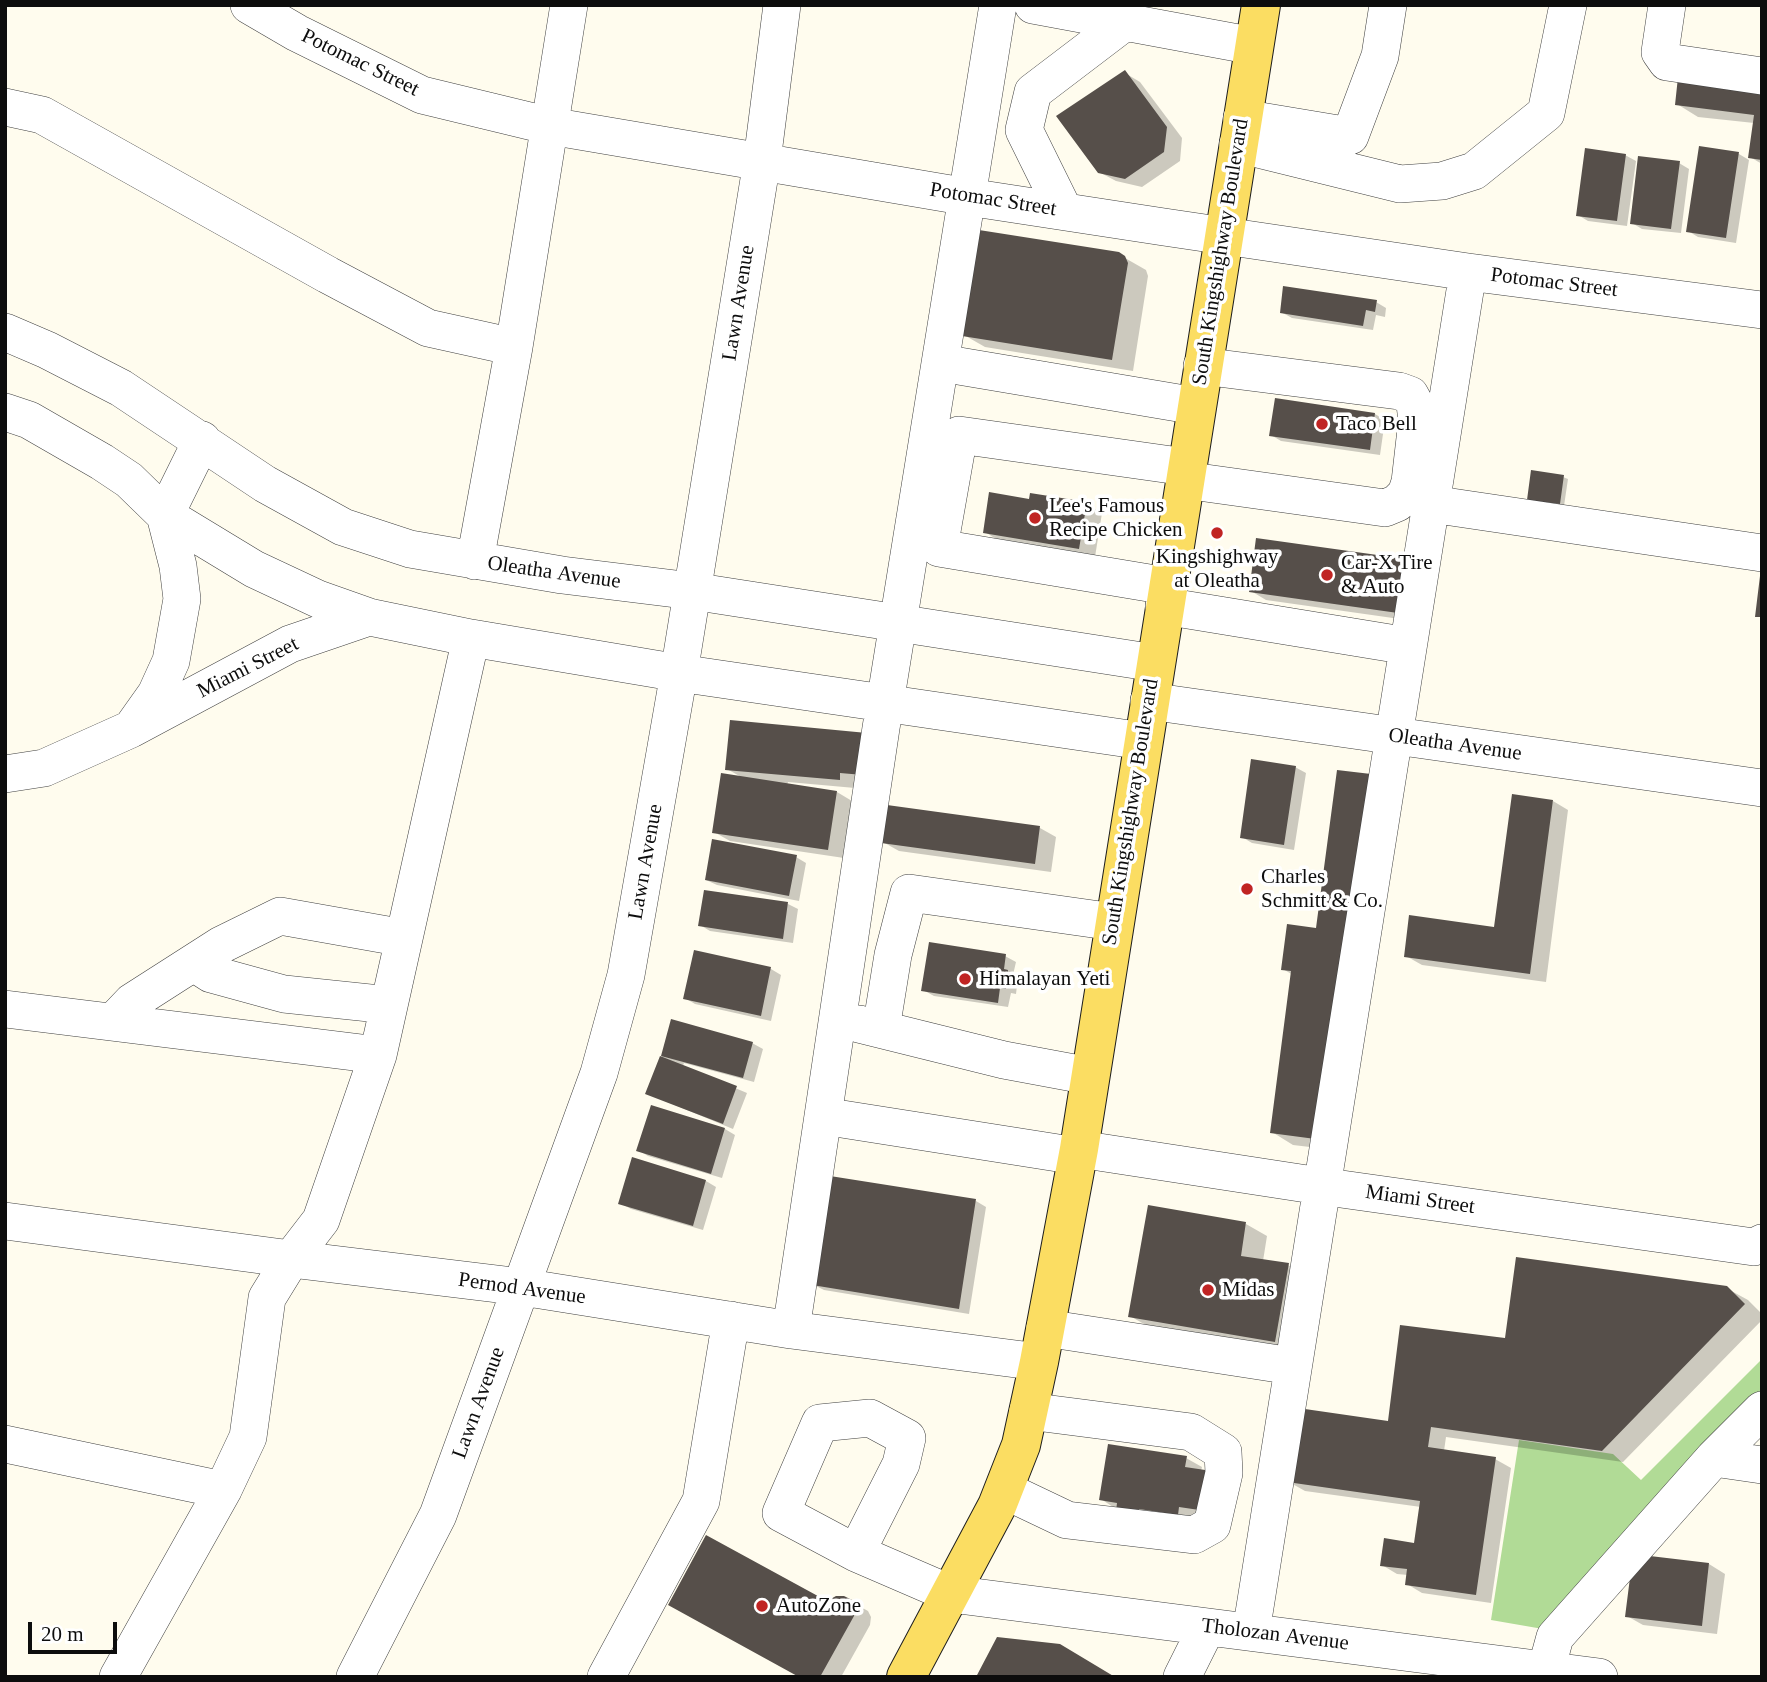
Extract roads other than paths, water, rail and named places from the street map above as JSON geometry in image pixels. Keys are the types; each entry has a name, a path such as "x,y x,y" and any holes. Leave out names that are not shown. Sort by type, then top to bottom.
{"main road":[{"name":"South Kingshighway Boulevard","path":"906,1677 997,1506 1021,1444 1078,1152 1261,5"}],"street":[{"name":"Potomac Street","path":"249,5 298,33 422,95 550,126 968,197 1224,236 1468,272 1762,310"},
{"path":"475,561 514,347 569,5"},
{"name":"Lawn Avenue","path":"355,1677 438,1515 599,1073 626,975 679,673 762,161 782,5"},
{"path":"791,1330 885,704 998,5"},
{"path":"1033,5 1254,46"},
{"path":"1240,131 1350,136 1380,57 1388,5"},
{"path":"1240,131 1400,184 1442,181 1474,171 1546,113 1568,5"},
{"path":"1667,5 1660,52 1667,62 1762,76"},
{"path":"1064,211 1024,130 1032,92 1125,22"},
{"path":"5,107 42,115 428,328 514,347"},
{"path":"1251,1632 1320,1186 1468,272"},
{"name":"Oleatha Avenue","path":"5,332 121,388 265,484 343,527 410,549 1155,663"},
{"path":"941,363 1196,406"},
{"path":"1202,366 1399,391 1410,395 1416,412 1410,482 1406,494 1397,503 1385,508 1061,449 959,435 939,548 1043,565 1166,596 1408,646"},
{"path":"9,423 29,420 111,468 129,480 165,515 254,569 318,599 369,617 471,638 679,673 1143,741"},
{"path":"165,515 202,440"},
{"path":"1431,504 1762,553"},
{"name":"Miami Street","path":"131,729 156,694 171,662 182,599 178,566 165,515"},
{"name":"Miami Street","path":"5,774 44,768 131,729 290,644 369,617"},
{"path":"118,1677 223,1490 248,1437 267,1298 291,1259 321,1220 379,1055 471,638"},
{"name":"Oleatha Avenue","path":"1149,701 1762,788"},
{"path":"881,1029 893,955 909,893 1114,922"},
{"path":"113,1022 132,1002 221,945 280,916 404,938"},
{"path":"194,963 211,974 284,994 389,1005"},
{"path":"5,1009 379,1055"},
{"path":"838,1018 1004,1060 1090,1076"},
{"name":"Miami Street","path":"823,1116 1758,1245"},
{"name":"Pernod Avenue","path":"5,1221 522,1287 791,1330 1042,1345 1292,1366"},
{"path":"606,1677 701,1501 731,1320"},
{"path":"1546,1670 1555,1637 1714,1458 1762,1410"},
{"path":"1004,1490 1067,1520 1194,1535 1212,1525 1224,1473 1223,1451 1191,1432 1028,1411"},
{"path":"5,1444 223,1490"},
{"path":"1714,1458 1762,1465"},
{"name":"Tholozan Avenue","path":"856,1553 951,1594 1599,1677"},
{"path":"1182,1677 1207,1627"}],"place":[{"name":"Taco Bell","path":"1322,424"},
{"name":"Lee's Famous Recipe Chicken","path":"1035,518"},
{"name":"Kingshighway at Oleatha","path":"1217,533"},
{"name":"Car-X Tire & Auto","path":"1327,575"},
{"name":"Charles Schmitt & Co.","path":"1247,889"},
{"name":"Himalayan Yeti","path":"965,979"},
{"name":"Midas","path":"1208,1290"},
{"name":"AutoZone","path":"762,1606"}]}
